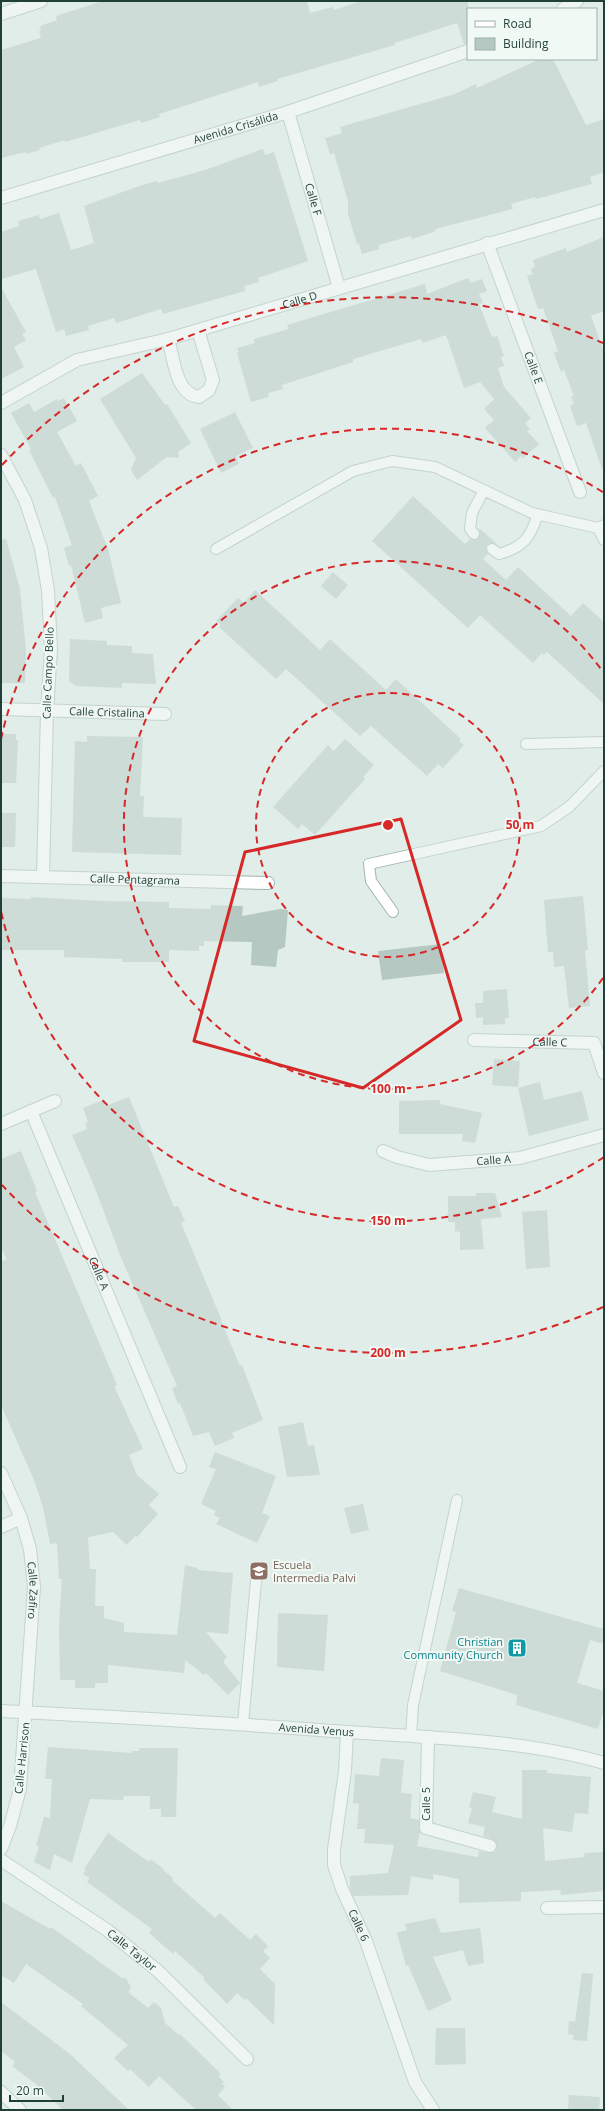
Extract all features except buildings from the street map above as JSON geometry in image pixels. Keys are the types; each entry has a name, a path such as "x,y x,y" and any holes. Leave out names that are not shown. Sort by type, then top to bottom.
{"street":[{"path":"1,14 41,1"},
{"path":"565,8 577,1"},
{"name":"Avenida Crisálida","path":"1,198 288,112 467,51"},
{"name":"Calle F","path":"288,112 339,288"},
{"name":"Calle D","path":"1,403 77,360 168,339 487,243 604,210"},
{"name":"Calle E","path":"487,243 580,492"},
{"path":"168,339 181,386 190,395 199,397 209,390 213,380 198,330"},
{"name":"Calle Campo Bello","path":"1,455 25,500 41,548 48,590 51,649 47,711 43,877"},
{"name":"Calle Cristalina","path":"1,710 165,714"},
{"name":"Calle Pentagrama","path":"1,876 268,883"},
{"name":"Calle C","path":"474,1040 594,1043 604,1073"},
{"path":"1,1124 55,1101"},
{"name":"Calle A","path":"31,1111 180,1467"},
{"name":"Calle A","path":"383,1151 397,1157 430,1165 520,1158 604,1135"},
{"name":"Calle Zafiro","path":"1,1473 20,1518 30,1549 34,1588 26,1713"},
{"path":"1,1527 20,1518"},
{"name":"Avenida Venus","path":"1,1711 243,1724 428,1737 531,1748 604,1763"},
{"name":"Calle Harrison","path":"1,1849 10,1826 20,1789 26,1713"},
{"name":"Calle 6","path":"346,1732 345,1771 334,1849 334,1865 342,1889 366,1942 415,2082 433,2110"},
{"name":"Calle 5","path":"428,1737 426,1828 490,1846"},
{"name":"Calle Taylor","path":"1,1860 107,1930 158,1971 246,2059"},
{"path":"548,1908 604,1907"},
{"path":"1,2092 20,2110"}],"lane":[{"path":"216,549 353,471 392,460 435,467 538,514 601,526 604,540"},
{"path":"474,534 470,529 472,513 484,490"},
{"path":"492,549 499,554 515,550 528,538 538,514"},
{"path":"526,744 604,742"},
{"path":"393,912 371,881 369,864 542,826 569,807 604,771"},
{"path":"411,1736 413,1705 457,1500"},
{"path":"243,1724 257,1570"}],"highlighted area":[{"path":"401,819 461,1020 363,1088 194,1041 245,852"}],"place":[{"name":"Escuela Intermedia Palvi","path":"259,1571"},
{"name":"Christian Community Church","path":"517,1648"}]}
